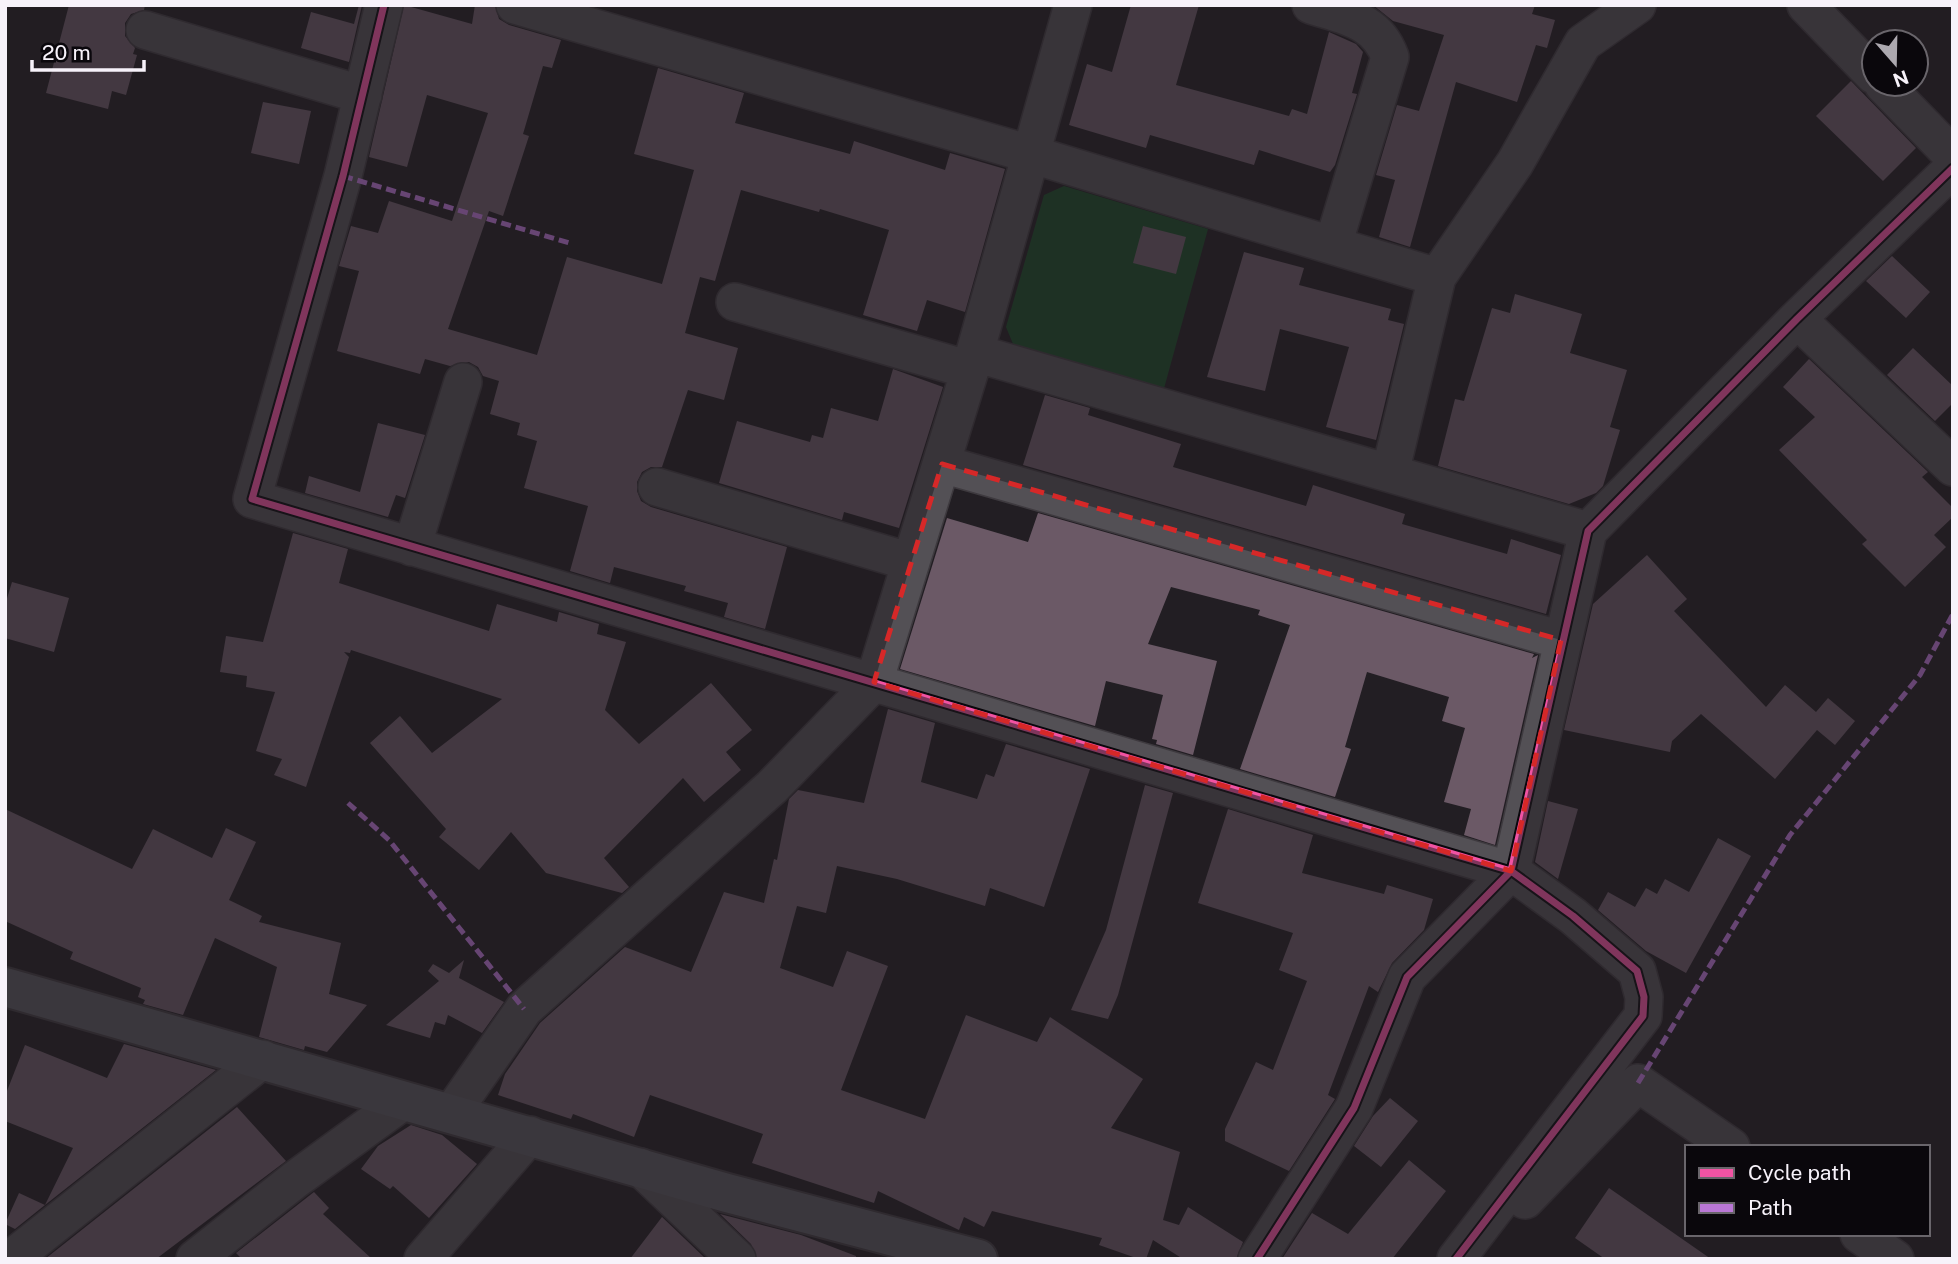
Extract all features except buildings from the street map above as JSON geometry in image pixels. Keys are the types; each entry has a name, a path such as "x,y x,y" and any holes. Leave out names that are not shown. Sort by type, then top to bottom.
{"street":[{"path":"384,5 343,176 253,499 1511,871 1573,916 1637,971 1644,997 1643,1016 1456,1259"},
{"path":"515,5 1030,154 1437,277"},
{"path":"452,1114 524,1009 772,787 874,682 942,464 1073,5"},
{"path":"1311,5 1367,23 1385,42 1391,57 1333,245"},
{"path":"1390,473 1437,277 1515,163 1583,43 1637,5"},
{"path":"1806,5 1860,61"},
{"path":"145,30 362,95"},
{"path":"1897,98 1953,156"},
{"path":"1257,1259 1354,1108 1407,977 1511,871 1588,531 1797,319 1953,168"},
{"path":"736,302 972,361 1390,473 1588,531"},
{"path":"1797,319 1953,467"},
{"path":"412,547 463,382"},
{"path":"942,464 1562,640"},
{"path":"657,487 911,562"},
{"path":"5,987 153,1032 263,1059 402,1102 530,1135 902,1241 978,1259"},
{"path":"11,1259 263,1059"},
{"path":"1463,1259 1550,1176 1638,1083 1728,1145"},
{"path":"195,1259 296,1179 402,1102"},
{"path":"423,1259 530,1135"},
{"path":"640,1167 737,1259"},
{"path":"1862,1236 1895,1259"}],"highlighted area":[{"path":"942,464 1561,640 1511,871 874,682"}],"green space":[{"path":"1064,186 1208,229 1163,392 1016,351 1006,327 1044,195"}],"marked path":[{"path":"343,176 573,244"},
{"path":"1638,1083 1790,835 1920,675 1953,614"},
{"path":"348,803 389,840 524,1009"}],"cycle path":[{"path":"384,5 343,176 252,499 1511,871 1573,916 1637,971 1644,997 1643,1016 1456,1259"},
{"path":"1257,1259 1354,1108 1407,977 1511,871 1588,531 1797,319 1953,168"}]}
